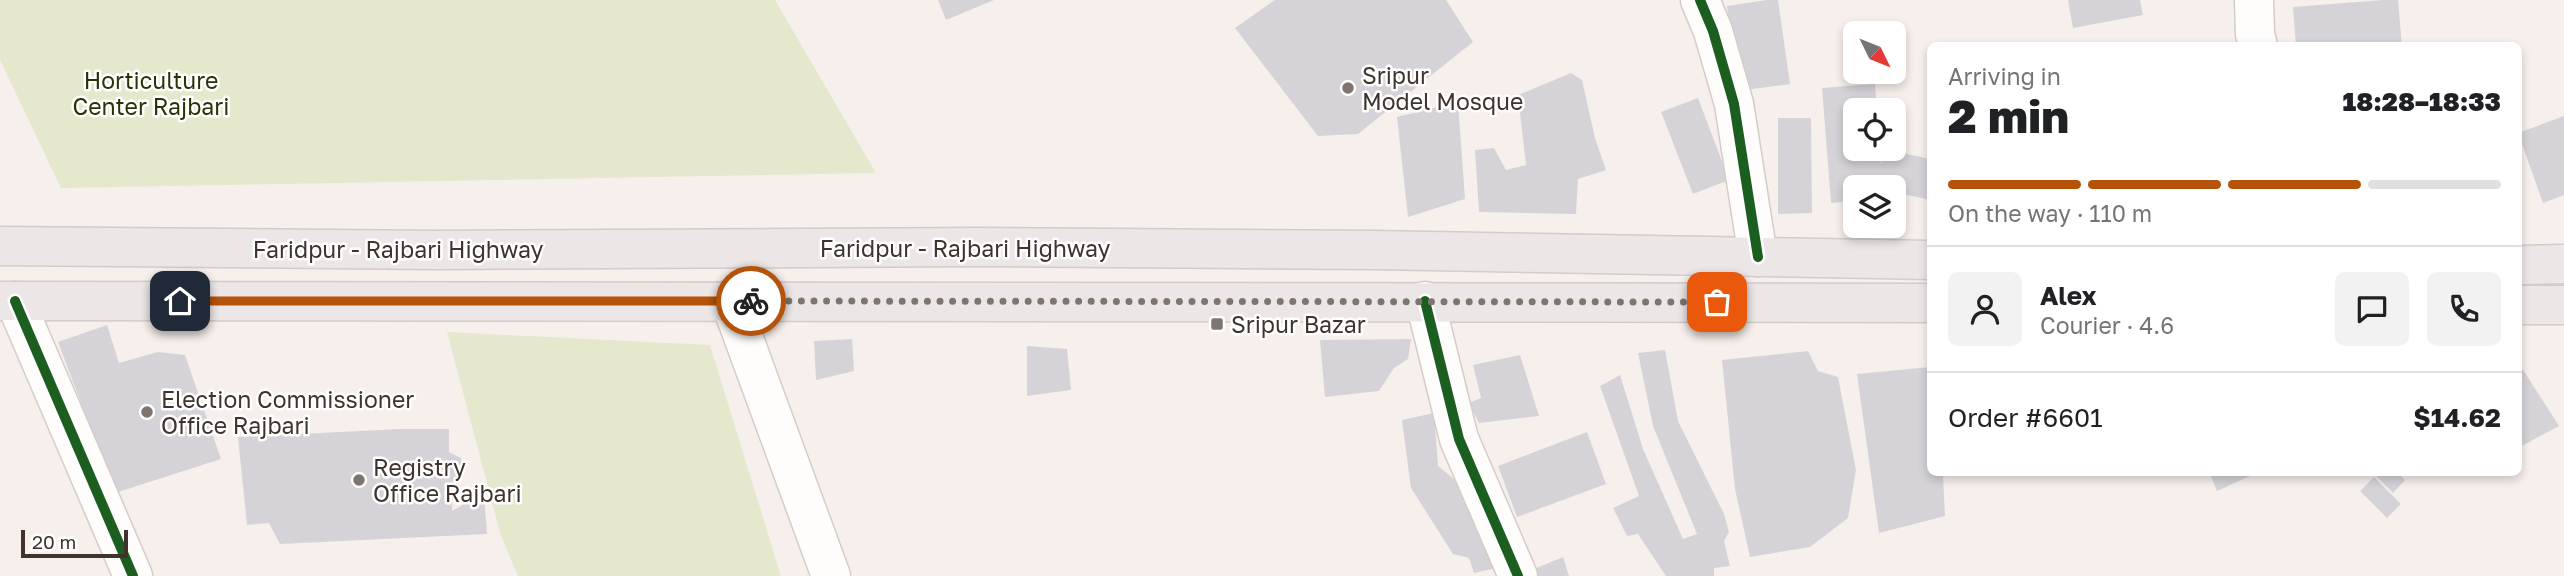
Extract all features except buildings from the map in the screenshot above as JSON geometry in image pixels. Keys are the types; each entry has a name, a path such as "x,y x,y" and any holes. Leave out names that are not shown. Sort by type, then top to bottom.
{"main road":[{"name":"Faridpur - Rajbari Highway","path":"0,246 437,250 962,247 1360,250 1927,260"},
{"path":"2522,265 2564,264"},
{"path":"8,301 1927,303"},
{"path":"2522,305 2564,305"}],"street":[{"path":"1700,0 1713,31 1734,104 1758,257"},
{"path":"2254,0 2257,42"},
{"path":"8,301 133,576"},
{"path":"730,301 831,576"},
{"path":"1425,302 1459,439 1518,576"}],"green space":[{"name":"Horticulture Center Rajbari","path":"0,0 775,0 876,173 61,188 0,60"},
{"path":"447,332 710,345 781,576 518,576 501,536"}],"cycle path":[{"path":"1700,0 1713,31 1734,104 1758,257"},
{"path":"15,301 133,576"},
{"path":"1425,301 1459,439 1518,576"}],"way so far":[{"path":"751,301 1717,302"}],"place":[{"name":"Sripur Model Mosque","path":"1348,88"},
{"name":"Sripur Bazar","path":"1217,324"},
{"name":"Election Commissioner Office Rajbari","path":"147,412"},
{"name":"Registry Office Rajbari","path":"359,480"}],"route":[{"path":"180,301 751,301"}]}
